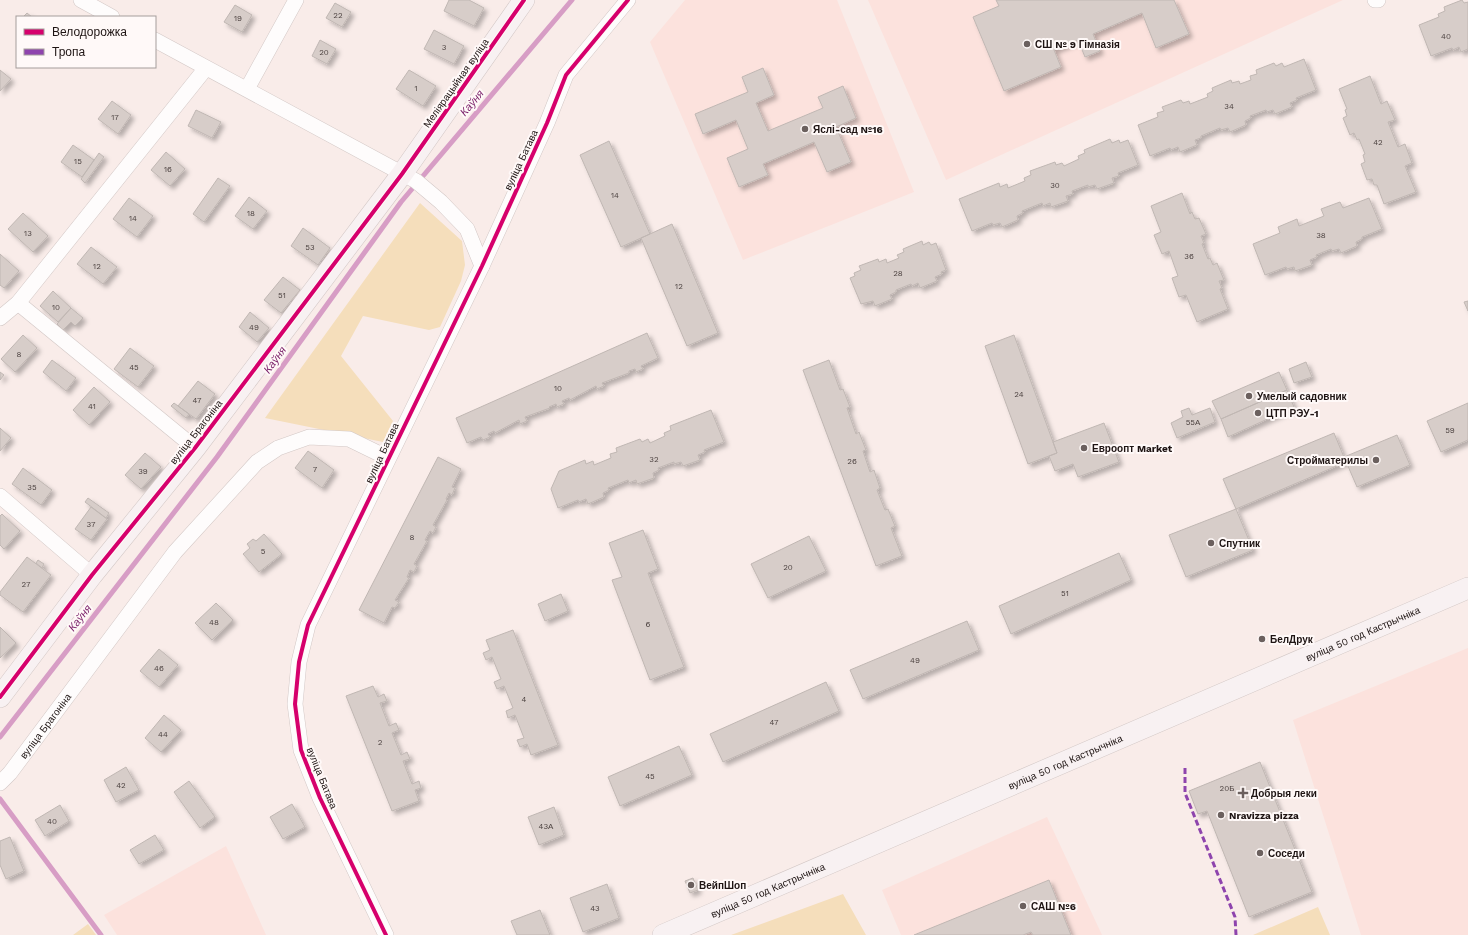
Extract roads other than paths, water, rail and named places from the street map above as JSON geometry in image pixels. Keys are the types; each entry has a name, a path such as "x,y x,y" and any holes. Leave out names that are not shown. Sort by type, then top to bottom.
{"street":[{"path":"81,0 110,16"},
{"path":"247,89 296,0"},
{"name":"Меліярацыйная вуліца","path":"409,178 524,0"},
{"name":"вуліца Батава","path":"386,935 320,798 301,750 295,704 299,662 308,625 482,266 547,123 566,75 628,0"},
{"path":"156,41 409,178 441,202 467,229 482,266"},
{"path":"0,318 18,303 206,68"},
{"name":"вуліца Брагоніна","path":"0,696 92,575 195,448 409,178"},
{"path":"18,303 195,448"},
{"name":"вуліца Брагоніна","path":"0,783 10,773 175,552 257,462 278,448 309,437 349,439 388,458"},
{"path":"0,496 92,575"},
{"name":"вуліца 50 год Кастрычніка","path":"663,935 1468,588"}],"waterway":[{"name":"Каўня","path":"0,737 217,457 401,202 572,0"},
{"path":"0,799 101,935"}],"place":[{"name":"СШ № 9 Гімназія","path":"1027,44"},
{"name":"Яслі-сад №16","path":"805,129"},
{"name":"Умелый садовник","path":"1249,396"},
{"name":"ЦТП РЭУ-1","path":"1258,413"},
{"name":"Евроопт Market","path":"1084,448"},
{"name":"Стройматерилы","path":"1376,460"},
{"name":"Спутник","path":"1211,543"},
{"name":"БелДрук","path":"1262,639"},
{"name":"Добрыя леки","path":"1243,793"},
{"name":"Nravizza pizza","path":"1221,815"},
{"name":"Соседи","path":"1260,853"},
{"name":"ВейпШоп","path":"691,885"},
{"name":"САШ №6","path":"1023,906"}]}
